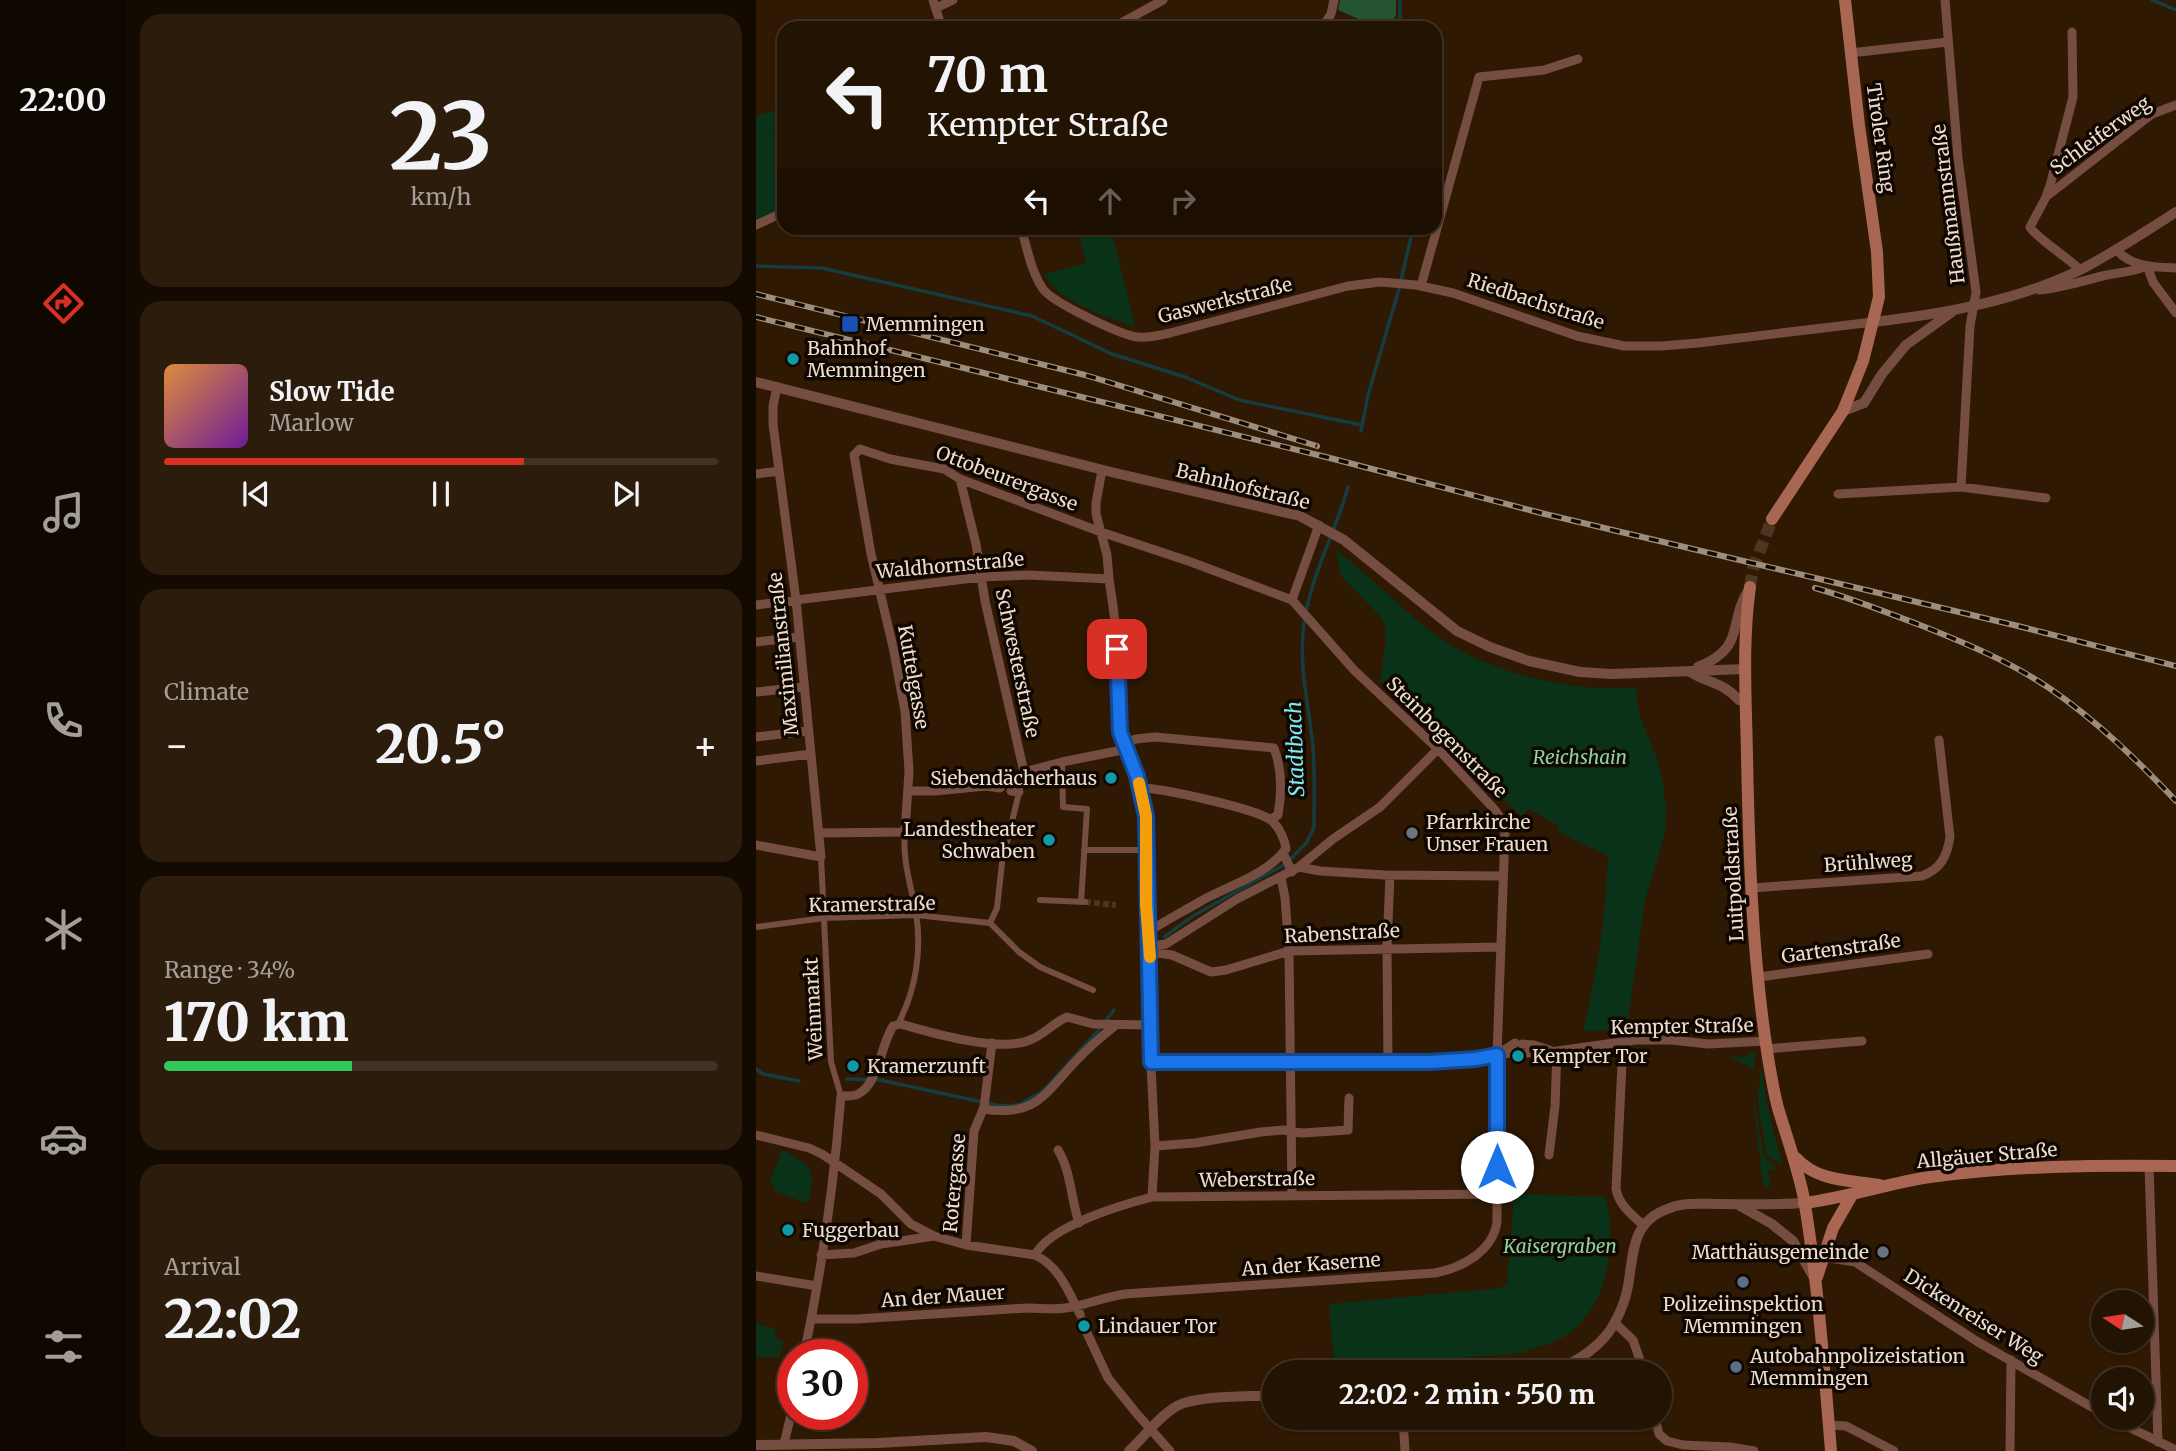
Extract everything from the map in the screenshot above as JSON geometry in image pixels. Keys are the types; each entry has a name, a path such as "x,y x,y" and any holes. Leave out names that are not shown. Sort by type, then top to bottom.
{"main road":[{"name":"Tiroler Ring","path":"1843,411 1856,381 1879,296 1845,0"},
{"path":"1772,519 1843,411"},
{"name":"Luitpoldstraße","path":"1750,587 1745,669 1746,719 1751,888 1759,977 1766,1045 1775,1096 1804,1202 1816,1282 1831,1451"},
{"path":"1739,700 1746,719"},
{"path":"1793,1155 1803,1166 1818,1175 1884,1186"},
{"name":"Allgäuer Straße","path":"1804,1202 1853,1195 1930,1177 2099,1164 2176,1166"},
{"path":"1816,1282 1833,1228 1853,1195"}],"street":[{"path":"940,21 934,4 953,0"},
{"path":"1125,21 1163,0"},
{"path":"1326,21 1334,0"},
{"name":"Haußmannstraße","path":"1945,0 1959,169 1976,292 1970,326 1961,487"},
{"name":"Schleiferweg","path":"2073,32 2074,92 2046,197 2034,217 2031,230 2080,270"},
{"path":"1850,53 1948,42"},
{"path":"1442,208 1479,77 1544,70 1578,58"},
{"name":"Schleiferweg","path":"2046,197 2152,114 2176,105"},
{"path":"1873,322 1956,309 2031,290 2080,270 2176,212"},
{"path":"756,226 777,216"},
{"name":"Gaswerkstraße","path":"1023,235 1038,282 1044,291 1095,320 1140,338 1170,333 1348,286 1369,282 1408,284"},
{"path":"1420,286 1434,235"},
{"path":"2117,250 2122,256 2147,266 2176,268"},
{"path":"2031,290 2058,288 2147,266"},
{"path":"2147,266 2153,282 2176,313"},
{"name":"Riedbachstraße","path":"1408,284 1463,296 1577,336 1625,346 1698,343 1873,322"},
{"path":"1843,411 1864,403 1882,374 1906,345 1956,309"},
{"name":"Bahnhofstraße","path":"756,382 1102,470 1284,511 1340,537 1443,621 1470,638 1529,661 1580,672 1612,674 1745,669"},
{"name":"Maximilianstraße","path":"777,387 773,424 796,600 820,833 824,918"},
{"name":"Ottobeurergasse","path":"860,449 890,459 944,469 960,479 1101,532"},
{"name":"Kuttelgasse","path":"860,449 855,453 854,459 871,554 905,711 909,755 904,851 916,915 917,963 909,999 898,1024"},
{"path":"1102,470 1096,503 1097,524 1107,555 1116,632 1119,726 1141,788 1146,816 1149,1025 1155,1146 1152,1197"},
{"path":"756,474 779,471"},
{"name":"Schwesterstraße","path":"960,479 1024,772"},
{"path":"1838,494 1961,487 2046,498"},
{"path":"1101,532 1292,600 1323,527"},
{"name":"Waldhornstraße","path":"758,608 796,600 981,577 1029,575 1108,579"},
{"path":"1689,671 1716,660 1725,650 1732,639 1743,597 1750,587"},
{"name":"Steinbogenstraße","path":"1292,600 1361,676 1438,749 1500,817 1505,832 1497,1055"},
{"path":"756,642 799,637"},
{"name":"Bahnhofstraße","path":"1689,671 1721,685 1739,700"},
{"path":"756,692 804,687"},
{"path":"756,737 808,731"},
{"path":"1093,990 1040,967 1019,952 990,923 998,908 1002,863 1015,791 1024,772 1126,746 1136,739 1155,737 1274,748 1279,766 1280,802 1278,815 1271,819"},
{"name":"Brühlweg","path":"1751,888 1922,876 1931,872 1941,864 1948,850 1950,837 1939,740"},
{"path":"1148,932 1201,901 1263,870 1290,864 1344,831 1380,807 1438,749"},
{"path":"756,761 811,754"},
{"path":"1040,900 1083,902 1087,809 1063,807 1062,762"},
{"path":"909,791 986,786 1000,788"},
{"path":"1141,788 1175,792 1271,819 1283,837 1290,864 1281,877 1237,899 1166,944 1150,949"},
{"path":"820,833 905,832"},
{"path":"756,845 821,857"},
{"path":"1084,850 1147,850"},
{"path":"1290,864 1320,871 1390,875 1503,876"},
{"path":"1388,1063 1387,948 1390,875"},
{"path":"1281,877 1289,951 1292,1196"},
{"name":"Kramerstraße","path":"756,927 824,918 916,915 990,923"},
{"name":"Weinmarkt","path":"824,918 831,1062 841,1096"},
{"name":"Rabenstraße","path":"1150,949 1172,955 1211,972 1289,951 1500,947"},
{"name":"Gartenstraße","path":"1759,977 1927,954"},
{"path":"807,1339 835,1162 841,1096 861,1093 872,1079 891,1028 898,1024 938,1034 992,1043 1017,1044 1028,1041 1067,1017 1108,1024 1149,1025"},
{"path":"984,1105 1006,1112 1032,1105 1046,1095 1108,1024"},
{"name":"Kempter Straße","path":"1528,1053 1623,1042 1672,1040 1766,1045 1862,1041"},
{"path":"1623,1042 1616,1189 1618,1199 1643,1225"},
{"name":"Rotergasse","path":"966,1245 974,1131 984,1105 992,1043"},
{"name":"Kempter Straße","path":"1497,1055 1518,1043 1555,1051"},
{"path":"1549,1155 1555,1107 1555,1051"},
{"name":"Kempter Straße","path":"1151,1062 1388,1063 1476,1059 1509,1052"},
{"name":"An der Kaserne","path":"1078,1310 1106,1297 1125,1294 1445,1272 1473,1257 1488,1245 1496,1230 1497,1055"},
{"path":"1155,1146 1195,1143 1261,1132 1348,1130 1349,1098"},
{"path":"756,1135 809,1148 835,1162 881,1194 911,1224 934,1236 966,1245 1035,1255 1056,1269 1078,1310"},
{"path":"1058,1150 1065,1161 1079,1223"},
{"path":"2149,1165 2158,1442"},
{"name":"Weberstraße","path":"1035,1255 1043,1243 1099,1213 1152,1197 1497,1194"},
{"path":"1575,1360 1587,1353 1615,1323 1626,1297 1633,1250 1643,1225 1658,1213 1673,1206 1689,1204 1804,1202"},
{"path":"1738,1204 1772,1224 1793,1241 1816,1282"},
{"path":"821,1255 854,1253 881,1244 934,1236"},
{"name":"Dickenreiser Weg","path":"1823,1257 1855,1262 1968,1335 2091,1406"},
{"path":"756,1276 817,1286"},
{"name":"An der Mauer","path":"812,1319 857,1320 1027,1308 1078,1310"},
{"path":"1615,1323 1633,1340 1640,1360"},
{"path":"1087,1333 1108,1378 1170,1451"},
{"path":"2010,1451 2011,1360"},
{"path":"1129,1451 1170,1410 1179,1405 1190,1401 1262,1396"},
{"path":"1829,1425 1846,1426 1894,1451"},
{"path":"1404,1430 1405,1451"},
{"path":"1658,1430 1662,1438 1683,1448 1730,1447 1754,1451"},
{"path":"2134,1430 2176,1450"},
{"path":"756,1445 783,1447 986,1437 1014,1441 1032,1451"}],"green space":[{"path":"1340,0 1396,0 1396,15 1393,21 1363,21 1338,10"},
{"path":"777,110 777,127 773,128 777,142 777,216 756,225 756,116"},
{"path":"1079,235 1113,235 1135,326 1098,314 1073,301 1061,294 1044,274 1086,263"},
{"name":"Reichshain","path":"1335,549 1428,629 1463,652 1510,671 1561,684 1612,689 1636,688 1639,714 1657,759 1663,783 1666,812 1665,833 1645,900 1627,1028 1583,1031 1600,944 1608,856 1560,833 1557,825 1529,809 1521,816 1380,681 1386,641 1385,625 1379,615 1341,576"},
{"path":"1749,1052 1755,1053 1754,1069 1728,1057 1747,1057"},
{"path":"1761,1065 1766,1101 1781,1164 1767,1156 1758,1101"},
{"path":"1751,1077 1763,1155 1776,1169 1768,1170 1770,1186 1763,1187"},
{"path":"782,1150 800,1160 810,1170 812,1183 808,1204 773,1190 775,1186 769,1184"},
{"name":"Kaisergraben","path":"1514,1194 1606,1197 1610,1233 1601,1288 1584,1320 1558,1340 1515,1354 1425,1360 1334,1360 1330,1304 1501,1288 1507,1284"},
{"path":"756,1323 776,1329 774,1338 777,1339 777,1357 756,1357"}],"waterway":[{"name":"Stadtbach","path":"1400,0 1400,21"},
{"path":"2152,0 2176,10"},
{"name":"Stadtbach","path":"1361,431 1368,395 1399,289 1411,235"},
{"path":"756,266 822,268 1032,316 1112,354 1185,377 1239,400 1362,425"},
{"name":"Stadtbach","path":"1164,937 1193,916 1287,863 1307,842 1314,827 1313,747 1302,654 1304,624 1317,572 1348,487"},
{"name":"Stadtbach","path":"847,1079 880,1080 996,1105 1021,1104 1043,1091 1114,1010"},
{"name":"Stadtbach","path":"756,1069 763,1074 799,1081"}],"tunnel":[{"path":"1750,587 1753,569 1772,519"},
{"path":"1085,902 1116,905"},
{"path":"1509,1053 1528,1053"},
{"path":"1080,1314 1087,1333"}],"railway":[{"path":"756,294 1085,375 1317,446"},
{"path":"756,317 1326,457 1545,514 2176,666"},
{"path":"1815,588 1920,625 2034,678 2100,727 2176,801"}],"slow traffic":[{"path":"1139,783 1146,816 1146,905 1150,957"}],"place":[{"name":"Memmingen","path":"850,324"},
{"name":"Bahnhof Memmingen","path":"793,359"},
{"name":"Siebendächerhaus","path":"1111,778"},
{"name":"Pfarrkirche Unser Frauen","path":"1412,833"},
{"name":"Landestheater Schwaben","path":"1049,840"},
{"name":"Kempter Tor","path":"1518,1056"},
{"name":"Kramerzunft","path":"853,1066"},
{"name":"Fuggerbau","path":"788,1230"},
{"name":"Matthäusgemeinde","path":"1883,1252"},
{"name":"Polizeiinspektion Memmingen","path":"1743,1282"},
{"name":"Lindauer Tor","path":"1084,1326"},
{"name":"Autobahnpolizeistation Memmingen","path":"1736,1367"}],"route":[{"path":"1117,649 1120,732 1133,762 1146,816 1151,1062 1430,1062 1497,1055 1497,1167"}]}
